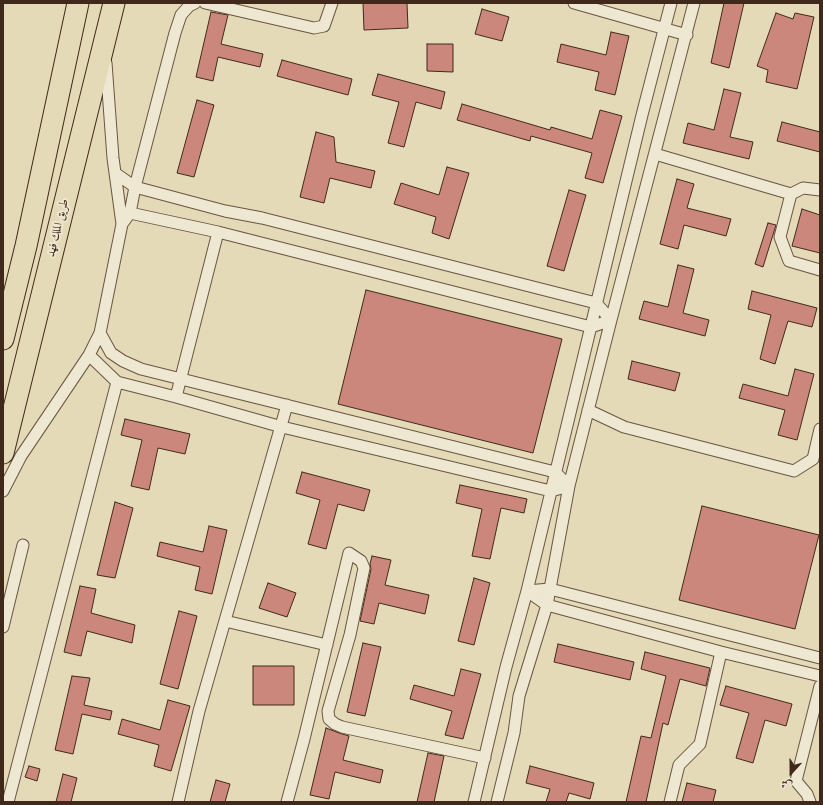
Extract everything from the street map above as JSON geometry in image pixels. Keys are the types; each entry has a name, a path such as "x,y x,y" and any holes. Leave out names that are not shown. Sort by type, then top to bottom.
{"highway":[{"path":"3,339 27,238 78,3"},
{"name":"طريق الملك فهد","path":"3,453 114,3"}],"street":[{"path":"122,224 130,213 174,33 181,15 189,6 195,3"},
{"path":"205,3 314,28 324,26 332,3"},
{"path":"574,3 687,35"},
{"path":"474,802 506,667 527,591 640,123 671,3"},
{"path":"497,802 514,733 520,696 550,589 569,486 611,320 687,35 694,3"},
{"path":"3,491 21,456 89,355 100,333 122,224 115,173 104,42"},
{"path":"655,154 791,194 803,188 820,190"},
{"path":"115,173 135,188 225,211 262,218 596,303 611,320"},
{"path":"791,194 780,237 789,261 820,270"},
{"path":"130,213 218,232 591,327 611,320"},
{"path":"176,397 218,232"},
{"path":"100,333 111,353 123,361 141,369 555,472 569,486"},
{"path":"89,355 117,382 282,427 550,491 569,486"},
{"path":"8,802 117,382"},
{"path":"178,802 199,711 282,427 287,405"},
{"path":"588,410 624,427 794,471 813,459 820,429"},
{"path":"3,627 23,545"},
{"path":"287,802 304,739 349,553 361,561 364,568 350,635 328,711 329,719 342,727 485,758"},
{"path":"527,591 550,589 820,658"},
{"path":"527,591 546,605 721,652 820,676"},
{"path":"225,621 327,645"},
{"path":"670,802 679,765 700,744 721,652"},
{"path":"810,802 807,794 796,781 820,686"}],"building":[{"path":"363,3 407,3 408,28 364,30"},
{"path":"724,3 744,3 729,68 711,63"},
{"path":"482,9 509,17 502,41 475,34"},
{"path":"211,12 228,15 221,44 263,54 260,67 218,57 213,81 196,77"},
{"path":"776,13 793,19 795,13 814,17 797,89 766,82 768,70 757,66"},
{"path":"611,32 629,36 615,95 595,90 599,72 557,62 561,44 606,55"},
{"path":"427,44 453,44 453,72 427,71"},
{"path":"282,60 352,79 348,95 277,76"},
{"path":"378,74 445,92 441,109 416,102 404,147 388,143 399,102 372,95"},
{"path":"724,89 741,93 730,137 753,142 749,159 683,143 688,123 714,130"},
{"path":"197,100 214,105 194,177 177,173"},
{"path":"462,104 550,130 551,127 592,139 600,110 622,116 603,183 585,178 592,153 531,136 530,141 457,120"},
{"path":"782,122 820,132 820,152 777,141"},
{"path":"316,132 334,137 336,162 375,171 371,188 330,178 324,203 300,197"},
{"path":"447,167 469,173 449,239 432,233 436,217 394,204 401,183 439,195"},
{"path":"677,179 694,184 687,208 731,219 726,236 684,225 678,249 660,244"},
{"path":"569,190 586,195 564,271 547,266"},
{"path":"802,209 820,215 820,253 792,246"},
{"path":"768,223 776,225 763,267 755,264"},
{"path":"678,265 694,269 683,313 709,320 705,336 639,319 644,301 668,307"},
{"path":"366,290 562,339 533,453 338,404"},
{"path":"752,291 817,308 812,327 788,321 775,364 760,359 771,315 748,309"},
{"path":"632,361 680,373 675,391 628,379"},
{"path":"795,369 814,374 797,440 778,435 785,410 739,398 743,384 788,396"},
{"path":"125,419 190,434 185,454 158,448 149,490 131,486 142,440 121,435"},
{"path":"302,472 370,490 364,511 338,504 326,549 308,544 320,500 296,493"},
{"path":"460,485 527,499 524,513 501,508 490,559 472,556 482,509 456,503"},
{"path":"115,502 133,508 115,578 97,575"},
{"path":"702,506 819,535 795,629 679,600"},
{"path":"209,526 227,530 212,594 195,590 200,567 157,556 160,542 203,552"},
{"path":"372,556 391,560 385,585 429,595 425,614 379,603 374,624 360,621 371,569 370,564"},
{"path":"474,578 490,583 474,645 458,641"},
{"path":"268,583 296,593 287,617 259,608"},
{"path":"80,586 96,589 91,613 135,625 132,643 87,631 81,656 64,652"},
{"path":"179,611 197,616 178,689 160,684"},
{"path":"363,643 381,647 365,716 347,712"},
{"path":"558,644 634,662 630,680 554,662"},
{"path":"645,652 710,668 706,686 680,679 668,725 663,723 646,802 626,802 641,736 651,738 666,676 641,669"},
{"path":"253,666 294,666 294,705 253,705"},
{"path":"461,669 481,674 463,739 445,735 452,711 410,699 414,685 454,696"},
{"path":"72,676 90,678 84,705 112,711 110,720 82,714 73,754 55,750"},
{"path":"726,686 792,704 786,726 765,720 753,763 736,758 749,713 720,705"},
{"path":"168,700 190,706 171,771 154,766 159,745 118,734 122,719 160,730"},
{"path":"326,728 349,736 343,760 383,770 380,783 335,772 329,799 310,795"},
{"path":"428,753 444,756 434,802 417,802"},
{"path":"29,766 40,769 37,781 25,777"},
{"path":"530,766 594,783 590,799 569,793 566,802 546,802 550,789 526,783"},
{"path":"63,774 77,778 71,802 56,802"},
{"path":"216,780 230,784 225,802 210,802"},
{"path":"687,783 716,790 713,802 682,802"}]}
